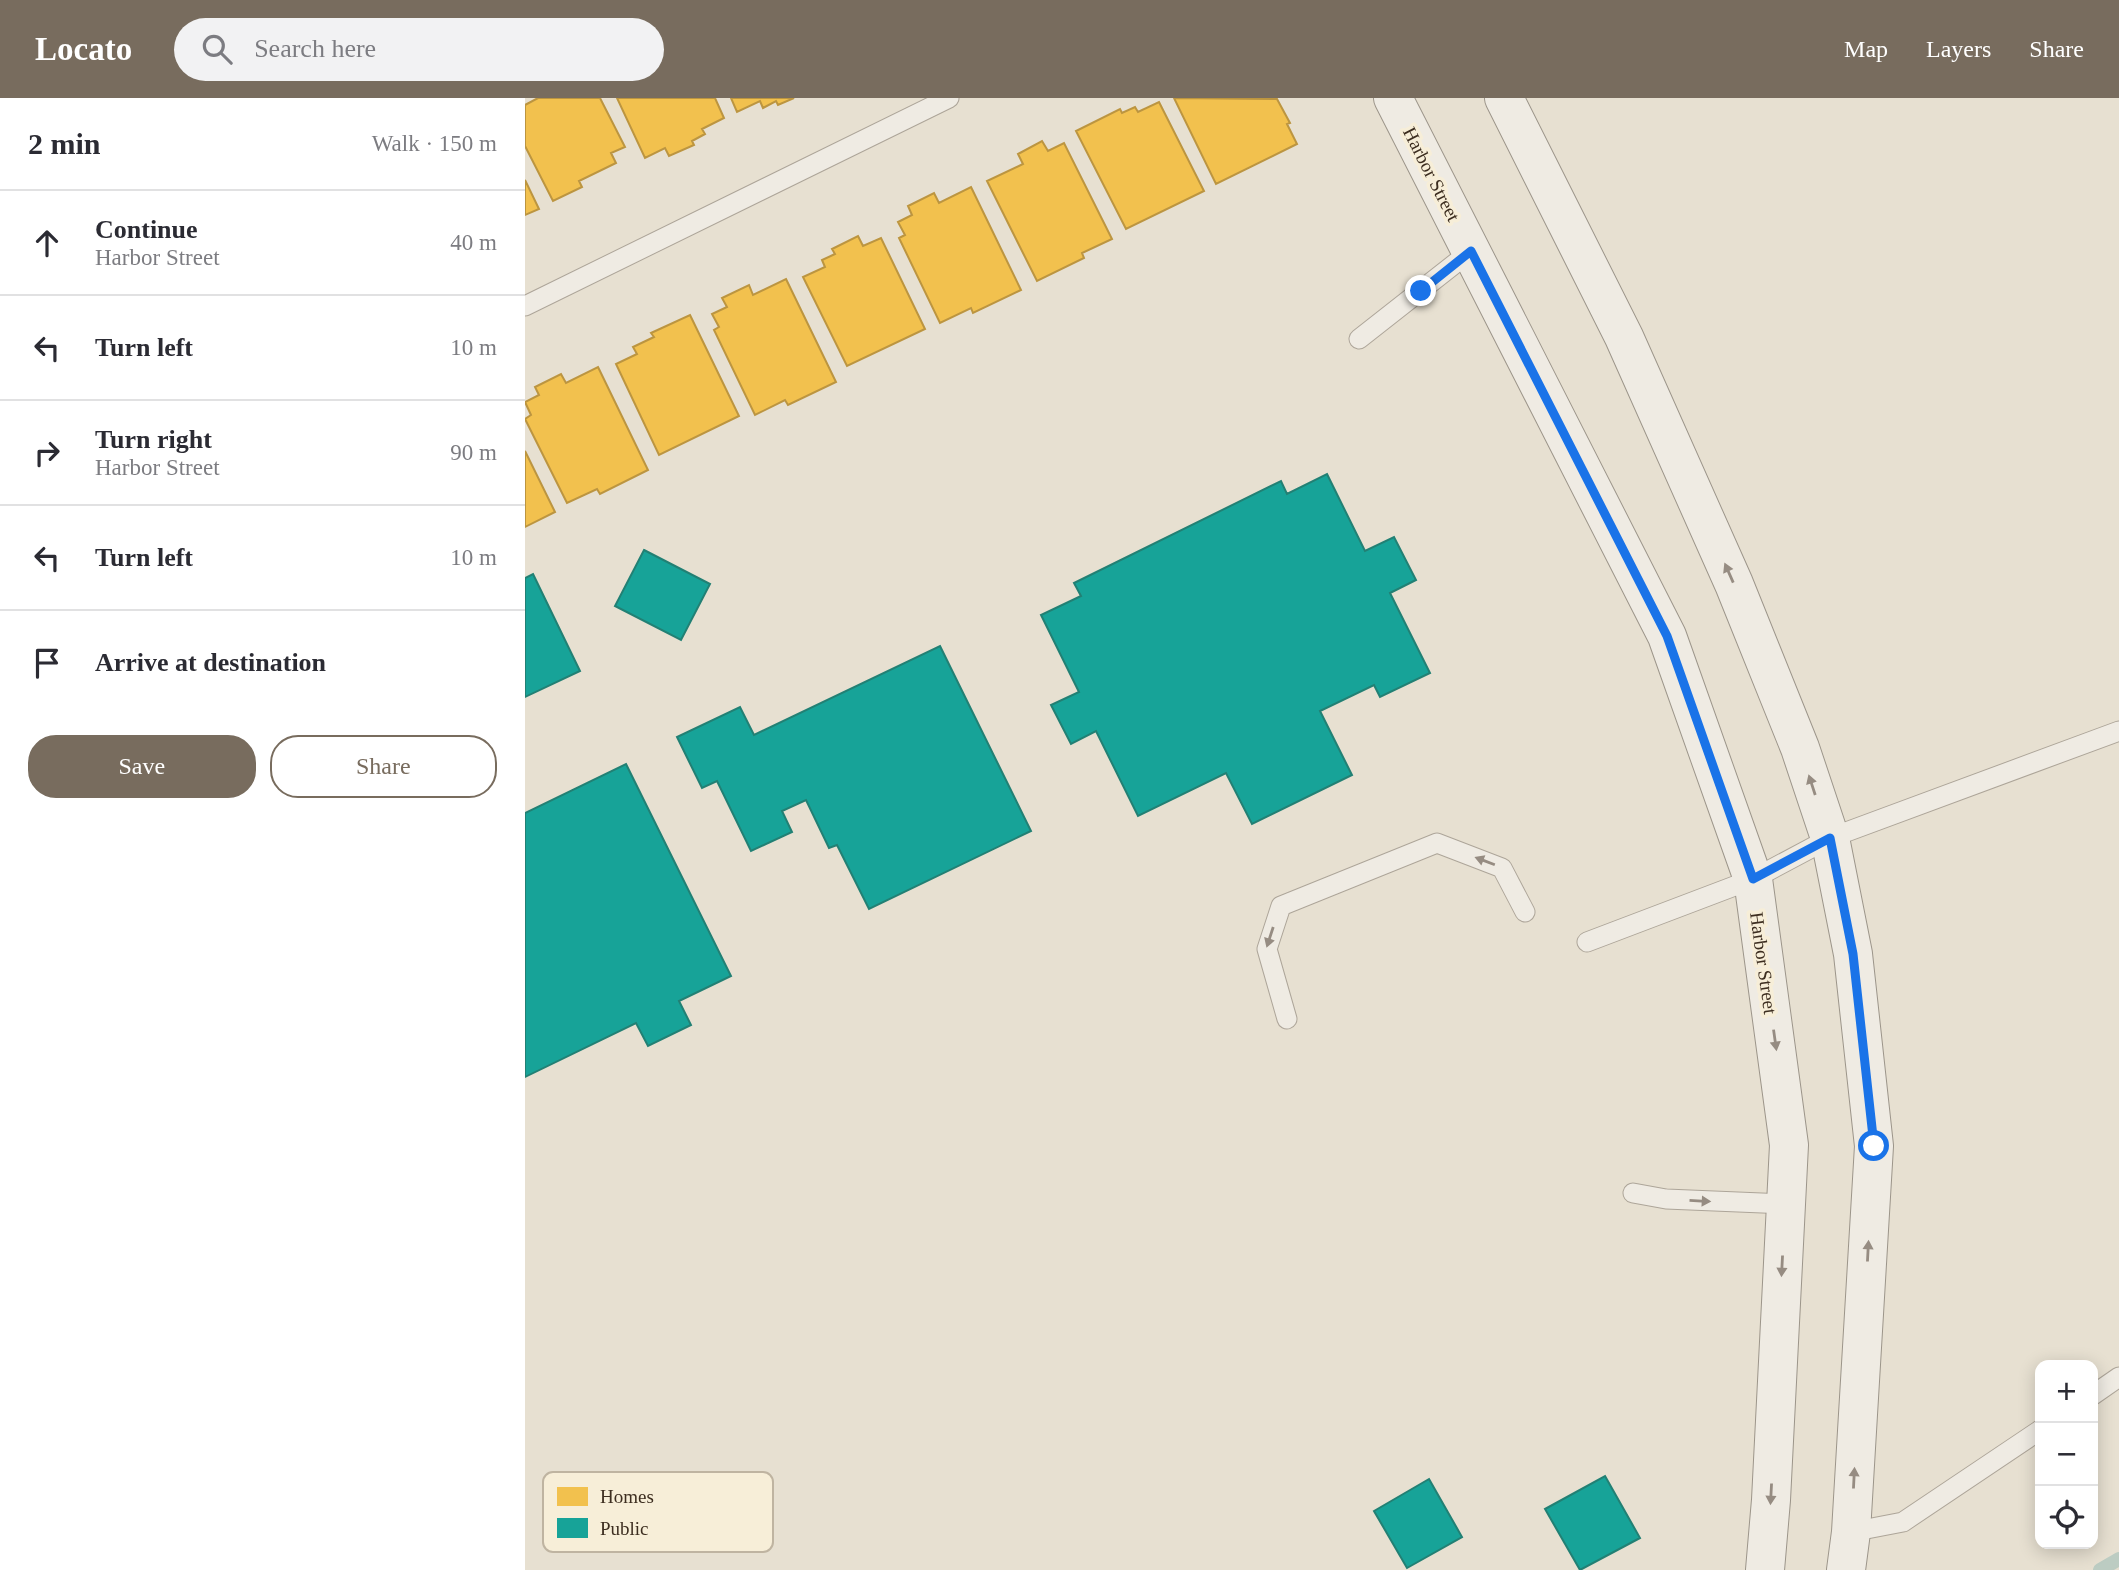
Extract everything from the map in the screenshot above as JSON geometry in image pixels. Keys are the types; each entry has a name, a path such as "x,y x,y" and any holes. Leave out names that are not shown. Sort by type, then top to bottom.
{"street":[{"name":"Harbor Street","path":"1394,98 1667,636 1753,879 1789,1145 1765,1570"},
{"path":"1504,98 1624,337 1734,584 1800,748 1830,838 1853,954 1874,1146 1851,1532 1846,1570"}],"lane":[{"path":"525,306 949,98"},
{"path":"1359,340 1471,251"},
{"path":"1587,942 1753,879 1830,838 2119,732"},
{"path":"1287,1019 1266,948 1281,906 1437,843 1502,868 1525,912"},
{"path":"1633,1193 1666,1199 1786,1204"},
{"path":"2098,1392 2119,1377"},
{"path":"1851,1532 1903,1522 2035,1433"}],"building: Homes":[{"path":"538,98 600,98 625,147 611,153 616,163 579,181 582,187 553,201 525,146 525,105"},
{"path":"617,98 715,98 724,118 702,129 705,134 692,141 694,145 669,156 665,148 645,158"},
{"path":"731,98 794,98 778,105 776,101 763,108 760,101 737,112"},
{"path":"1174,98 1277,99 1290,123 1287,124 1297,144 1216,184"},
{"path":"1159,102 1204,191 1126,229 1076,131 1120,109 1122,113 1135,107 1138,112"},
{"path":"1042,141 1048,151 1064,143 1112,239 1082,253 1084,258 1037,281 987,181 1023,164 1018,154"},
{"path":"525,180 539,209 525,215"},
{"path":"971,187 1021,290 973,313 971,308 940,323 899,238 905,235 898,222 912,215 908,206 934,193 939,203"},
{"path":"858,236 863,246 881,238 925,329 847,366 803,277 825,267 822,260 835,254 832,249"},
{"path":"786,279 836,382 788,405 785,400 755,415 714,330 719,327 712,314 727,307 722,298 749,285 753,295"},
{"path":"690,315 739,416 659,455 616,364 637,354 633,347 654,337 651,333"},
{"path":"598,367 648,470 600,494 597,489 567,503 525,419 531,415 525,402 539,395 535,387 561,374 566,383"},
{"path":"525,451 555,512 525,527"}],"building: Public":[{"path":"1327,474 1365,551 1394,537 1416,580 1390,593 1430,673 1380,697 1374,685 1320,711 1352,775 1252,824 1226,773 1138,816 1096,731 1071,744 1051,705 1079,692 1041,615 1081,596 1074,583 1281,481 1287,494"},
{"path":"644,550 710,584 681,640 615,606"},
{"path":"533,574 580,671 525,697 525,578"},
{"path":"940,646 1031,831 869,909 837,845 829,848 806,800 782,811 792,832 751,851 717,781 702,788 677,737 740,707 754,735"},
{"path":"626,764 731,976 679,1001 691,1025 648,1046 636,1023 525,1077 525,813"},
{"path":"1605,1476 1640,1538 1580,1570 1545,1509"},
{"path":"1429,1479 1462,1537 1407,1568 1374,1511"}],"waterway":[{"path":"2100,1570 2119,1559"}],"route":[{"path":"1421,291 1471,251 1667,636 1753,879 1830,838 1853,954 1874,1146"}]}
